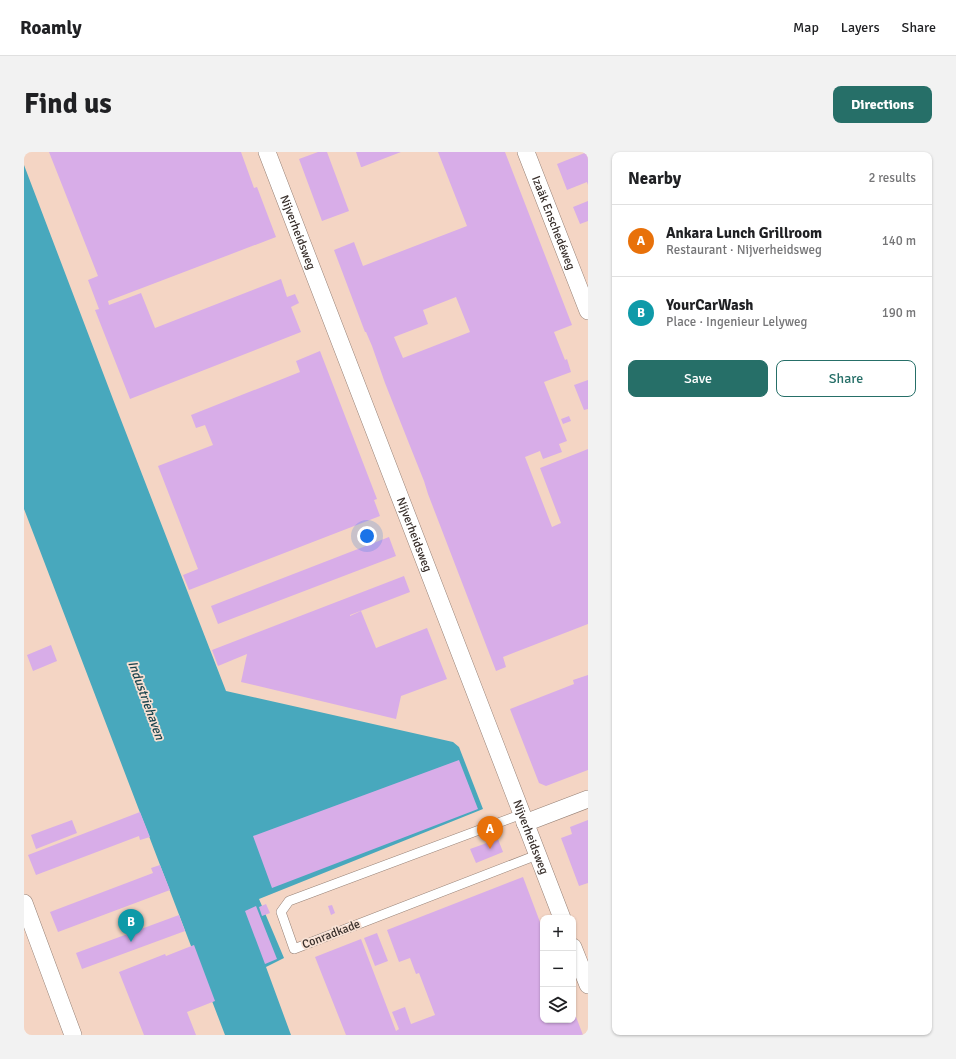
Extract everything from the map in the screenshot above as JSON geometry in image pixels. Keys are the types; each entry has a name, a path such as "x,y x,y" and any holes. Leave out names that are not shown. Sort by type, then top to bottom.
{"street":[{"name":"Nijverheidsweg","path":"267,152 561,915"},
{"name":"Izaäk Enschedéweg","path":"529,154 588,311"},
{"path":"524,818 588,799"},
{"path":"24,903 73,1035"},
{"path":"575,951 588,985"}],"lane":[{"name":"Conradkade","path":"524,818 289,901 281,912 294,949 537,855"}],"shaded area":[{"path":"24,152 588,152 588,1035 24,1035"}],"water":[{"name":"Industriehaven","path":"24,165 226,691 453,742 459,747 483,809 259,899 284,958 266,967 291,1035 225,1035 24,509"}],"building":[{"path":"49,152 241,152 254,188 257,187 276,237 108,301 109,305 141,293 155,328 281,279 287,297 295,294 299,303 291,307 301,332 130,399 95,310 99,309 88,280 98,276"},
{"path":"318,152 327,152 349,211 322,221 299,159"},
{"path":"356,152 401,152 361,167"},
{"path":"438,152 505,152 572,325 554,332 565,360 567,359 571,372 544,382 567,441 559,444 562,452 543,459 540,451 525,457 552,527 561,523 540,468 588,449 588,624 503,657 506,667 496,671 334,250 354,242 363,266 467,226","holes":["456,297 470,332 403,358 394,337 428,324 423,310"]},
{"path":"587,152 588,185 587,182 567,190 557,164"},
{"path":"588,201 588,221 580,224 573,207"},
{"path":"320,351 377,499 374,500 380,516 189,590 183,575 198,569 158,466 213,445 205,425 196,428 191,415 300,372 296,361"},
{"path":"588,380 588,409 584,410 574,385"},
{"path":"569,416 571,421 563,424 561,419"},
{"path":"389,537 396,556 218,624 211,606"},
{"path":"404,576 410,592 350,615 361,611 376,648 427,628 447,679 401,696 396,719 241,682 247,654 218,666 212,650"},
{"path":"51,645 57,661 33,671 27,655"},
{"path":"588,675 588,770 546,786 539,783 510,709 574,684 573,680"},
{"path":"459,760 478,809 272,888 253,836"},
{"path":"140,812 150,837 140,840 139,836 36,875 28,855"},
{"path":"72,820 77,833 36,849 31,835"},
{"path":"588,820 588,883 579,886 561,838 572,834 570,827"},
{"path":"498,839 503,852 476,863 470,849"},
{"path":"160,865 170,890 58,932 50,912 153,873 151,868"},
{"path":"523,877 540,922 540,1023 576,1023 576,1017 583,1035 346,1035 315,957 361,939 396,1031 399,1029 392,1012 405,1007 411,1024 435,1015 419,973 416,974 410,958 399,962 387,930"},
{"path":"266,904 270,913 262,916 259,907"},
{"path":"332,905 335,913 331,915 328,906"},
{"path":"256,906 277,959 265,964 245,911"},
{"path":"179,915 185,931 82,969 76,953"},
{"path":"377,933 388,961 375,966 364,938"},
{"path":"194,945 215,1001 187,1012 196,1035 144,1035 119,972 165,954 166,956"}],"place":[{"name":"Ankara Lunch Grillroom","path":"490,849"},
{"name":"YourCarWash","path":"131,942"}]}
